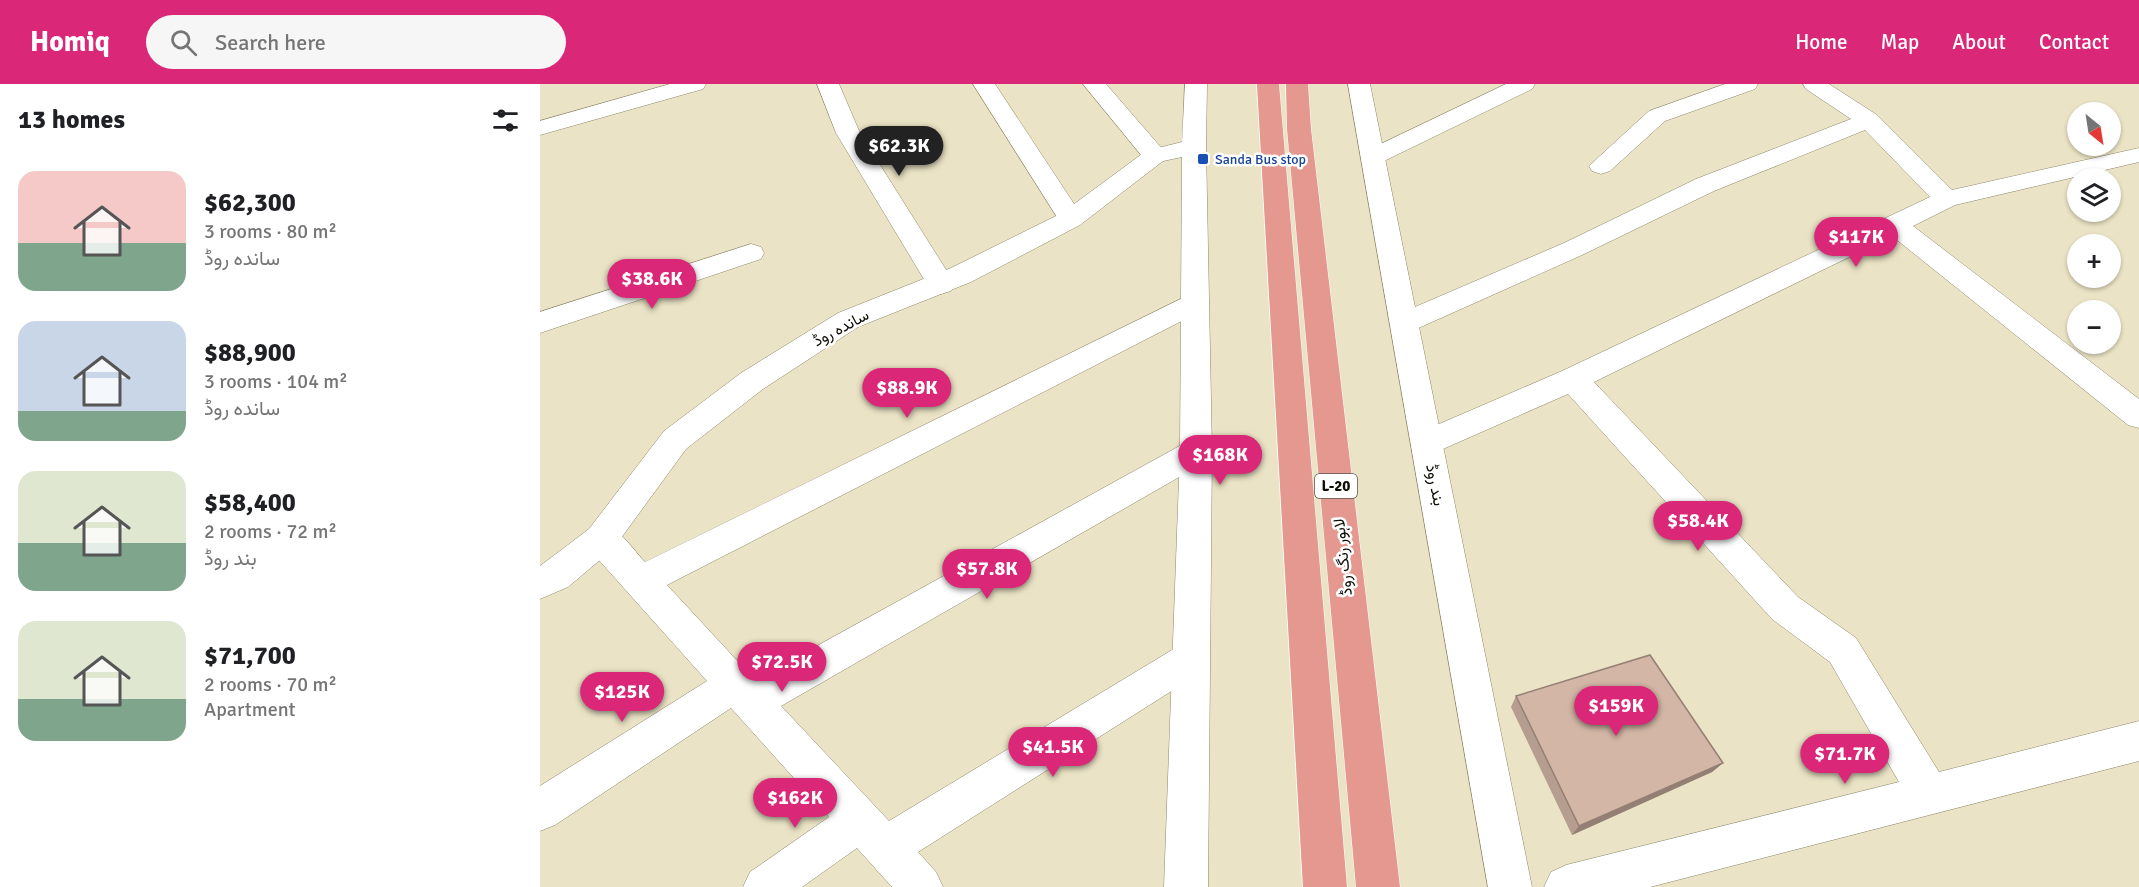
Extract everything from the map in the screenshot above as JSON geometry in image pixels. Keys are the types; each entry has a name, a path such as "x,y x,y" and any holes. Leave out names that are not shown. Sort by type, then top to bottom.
{"highway":[{"name":"L-20","path":"1268,84 1324,887"},
{"name":"لاہور رنگ روڈ","path":"1297,84 1299,129 1378,887"}],"street":[{"path":"540,128 695,84"},
{"path":"828,84 848,133 941,284"},
{"path":"984,84 1071,219"},
{"path":"1094,84 1155,156"},
{"path":"1186,887 1196,452 1194,147 1196,84"},
{"name":"بند روڈ","path":"1359,84 1510,887"},
{"path":"1372,157 1524,84"},
{"path":"1601,166 1657,116 1747,84"},
{"path":"1814,84 1869,120 1947,199"},
{"path":"1404,323 1573,249 1705,185 1869,120"},
{"name":"ساندہ روڈ","path":"540,583 555,576 601,540 675,440 752,381 848,320 941,284 1071,219 1155,156 1194,147"},
{"path":"1427,443 1573,379 1947,199 2139,155"},
{"path":"1895,225 2138,414"},
{"path":"540,322 751,253"},
{"path":"641,581 1195,302"},
{"path":"1573,379 1785,608 1843,650 1929,794"},
{"path":"540,810 744,693 1196,452"},
{"path":"601,540 921,887"},
{"path":"765,887 872,834 1190,659"},
{"path":"1566,887 2139,741"}],"building":[{"path":"1650,655 1723,763 1579,826 1516,696"}],"place":[{"name":"Sanda Bus stop","path":"1203,159"}]}
